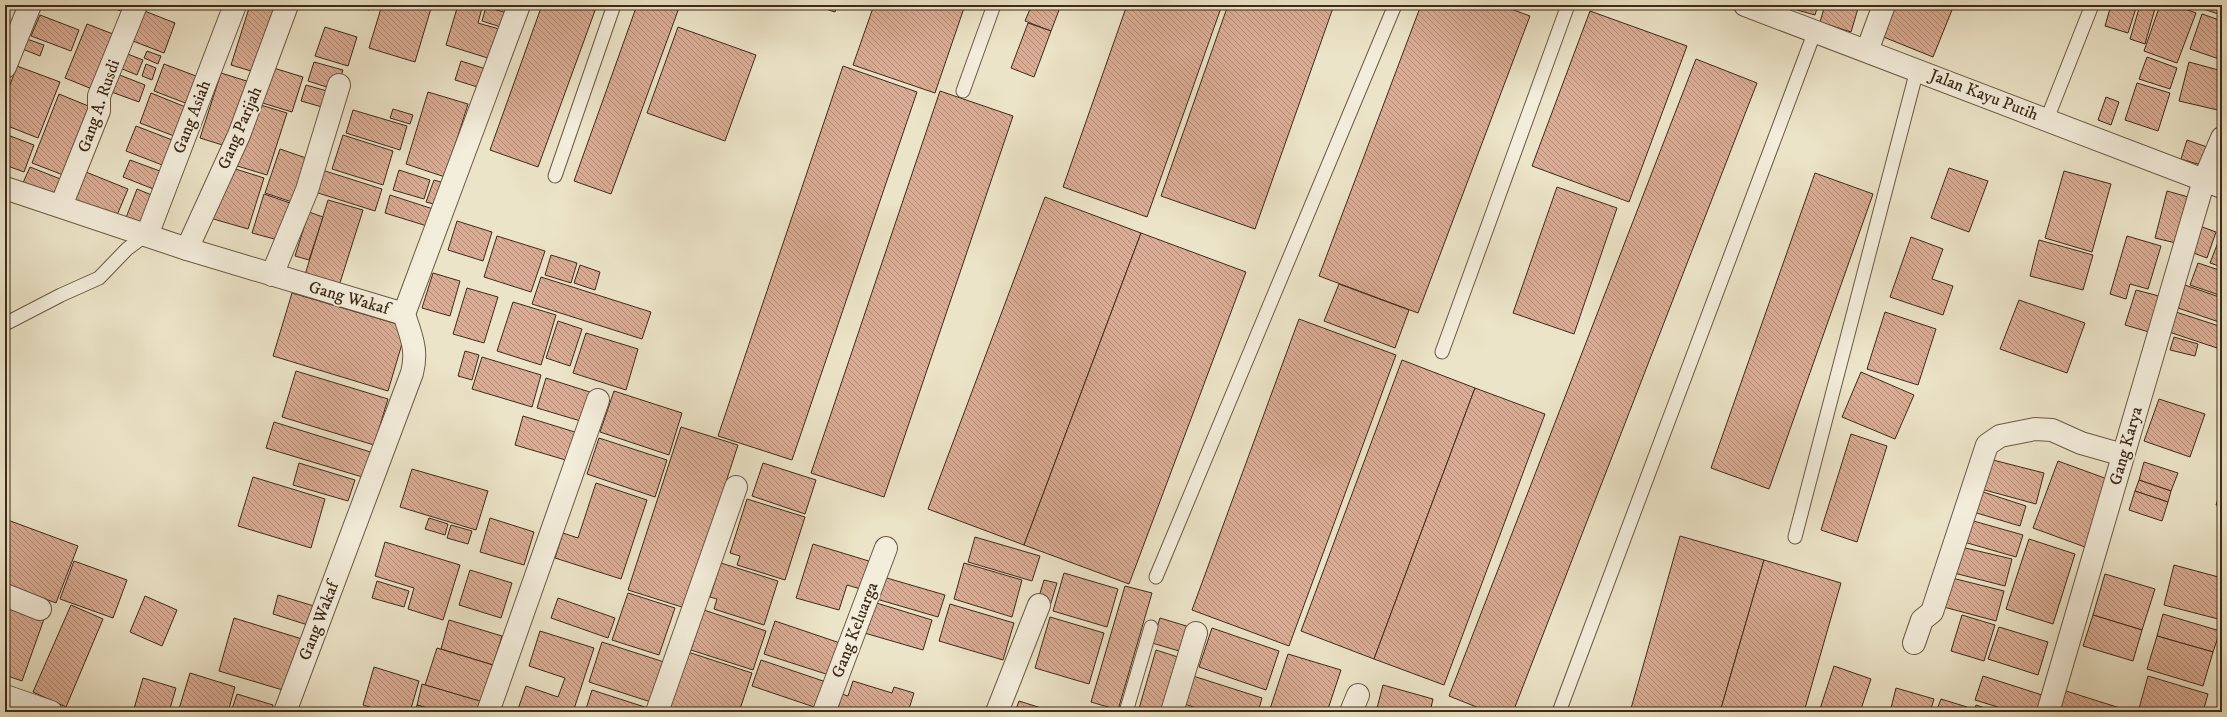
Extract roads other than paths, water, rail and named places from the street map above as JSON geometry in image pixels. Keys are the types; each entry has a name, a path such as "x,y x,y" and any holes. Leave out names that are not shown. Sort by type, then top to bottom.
{"street":[{"path":"5,67 30,5"},
{"name":"Gang A. Rusdi","path":"61,206 99,111 99,96 136,5"},
{"name":"Gang Asiah","path":"148,232 236,5"},
{"name":"Gang Parijah","path":"187,249 239,135 287,5"},
{"path":"404,314 519,5"},
{"name":"Jalan Kayu Putih","path":"1745,5 2213,184"},
{"path":"1867,51 1884,5"},
{"path":"272,275 307,190 339,86"},
{"name":"Gang Karya","path":"2048,712 2123,455 2213,184 2222,138"},
{"name":"Gang Wakaf","path":"5,188 148,232 187,249 404,314 414,344 416,359 412,373 285,712"},
{"path":"488,712 598,400"},
{"path":"1914,643 1922,620 1932,612 1987,445 2000,436 2034,429 2052,430 2081,443 2123,455"},
{"path":"657,712 736,487"},
{"name":"Gang Keluarga","path":"824,712 886,548"},
{"path":"5,595 40,609"},
{"path":"997,712 1039,605"},
{"path":"1172,712 1196,633"},
{"path":"5,696 51,712"}],"lane":[{"path":"555,176 614,5"},
{"path":"963,90 994,5"},
{"path":"1156,577 1395,5"},
{"path":"1442,352 1568,5"},
{"path":"2046,119 2092,5"},
{"path":"1559,712 1815,31"},
{"path":"1795,537 1917,70"},
{"path":"5,324 61,295 99,278 127,249 148,232"},
{"path":"1126,712 1151,627"}]}
